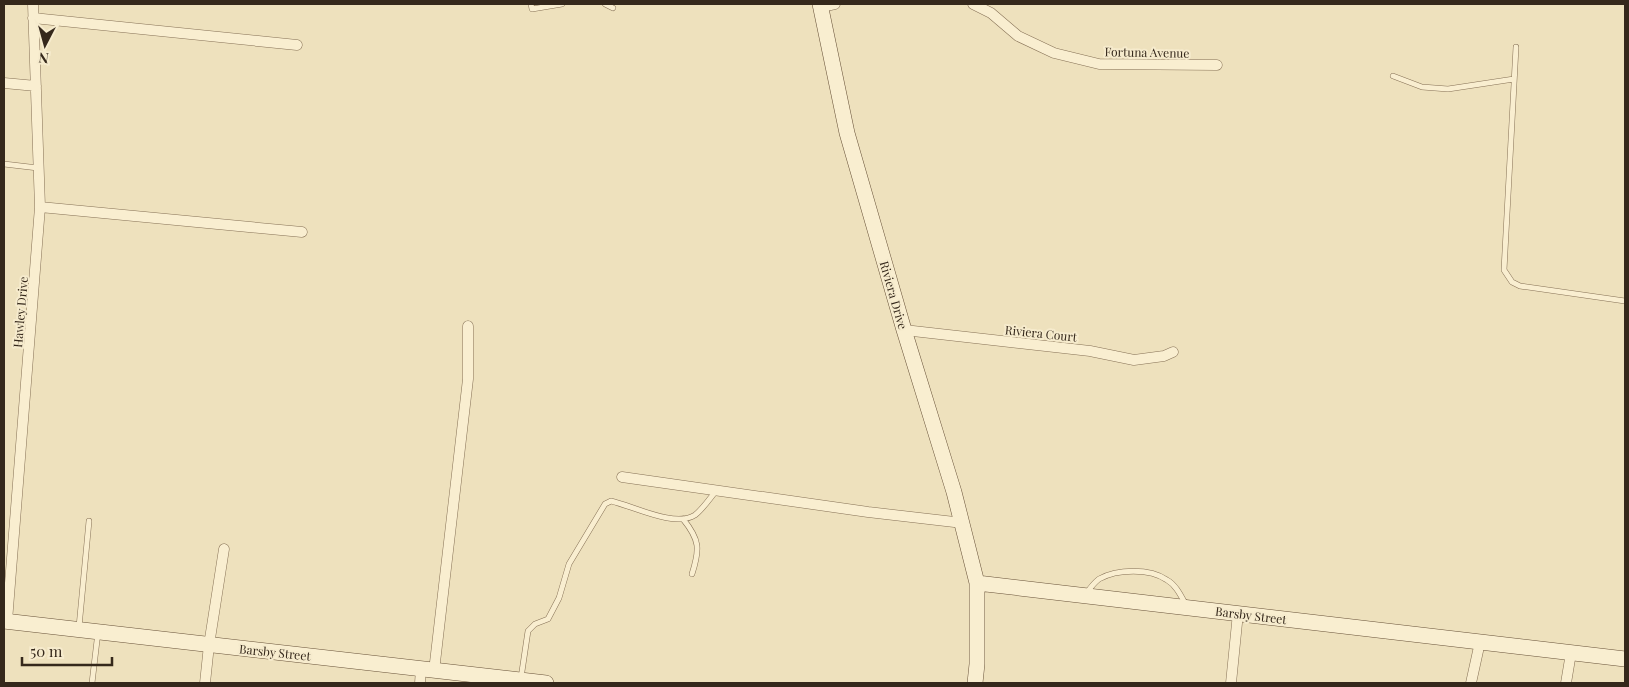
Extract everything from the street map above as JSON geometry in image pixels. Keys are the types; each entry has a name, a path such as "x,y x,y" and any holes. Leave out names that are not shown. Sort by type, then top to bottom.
{"street":[{"name":"Hawley Drive","path":"5,621 40,207 33,4"},
{"name":"Fortuna Avenue","path":"973,4 991,13 1018,36 1054,53 1098,64 1217,65"},
{"name":"Riviera Drive","path":"825,5 847,133 904,330 963,523 977,583"},
{"path":"33,18 297,45"},
{"path":"4,83 36,86"},
{"path":"40,207 302,232"},
{"path":"425,674 468,379 468,326"},
{"name":"Riviera Court","path":"904,330 1090,351 1134,360 1164,356 1173,352"},
{"path":"622,477 868,512 963,523"},
{"path":"205,683 224,549"},
{"path":"975,683 977,664 977,583"},
{"name":"Barsby Street","path":"977,583 1625,659"},
{"path":"1231,683 1238,613"},
{"name":"Barsby Street","path":"5,621 209,645 425,674 546,683"},
{"path":"1472,683 1480,642"},
{"path":"1566,683 1571,653"}],"lane":[{"path":"531,4 532,9 562,4"},
{"path":"605,4 613,8"},
{"path":"1516,47 1504,270 1512,282 1520,286 1625,301"},
{"path":"1393,76 1422,88 1448,89 1514,79"},
{"path":"4,164 39,168"},
{"path":"520,680 528,631 536,624 548,619 559,598 569,564 605,504 612,501 654,515 683,520 695,514 716,490"},
{"path":"683,520 692,531 697,542 698,555 692,574"},
{"path":"79,630 89,521"},
{"path":"1085,596 1091,586 1100,579 1135,570 1167,580 1176,588 1187,607"},
{"path":"92,683 98,632"}]}
